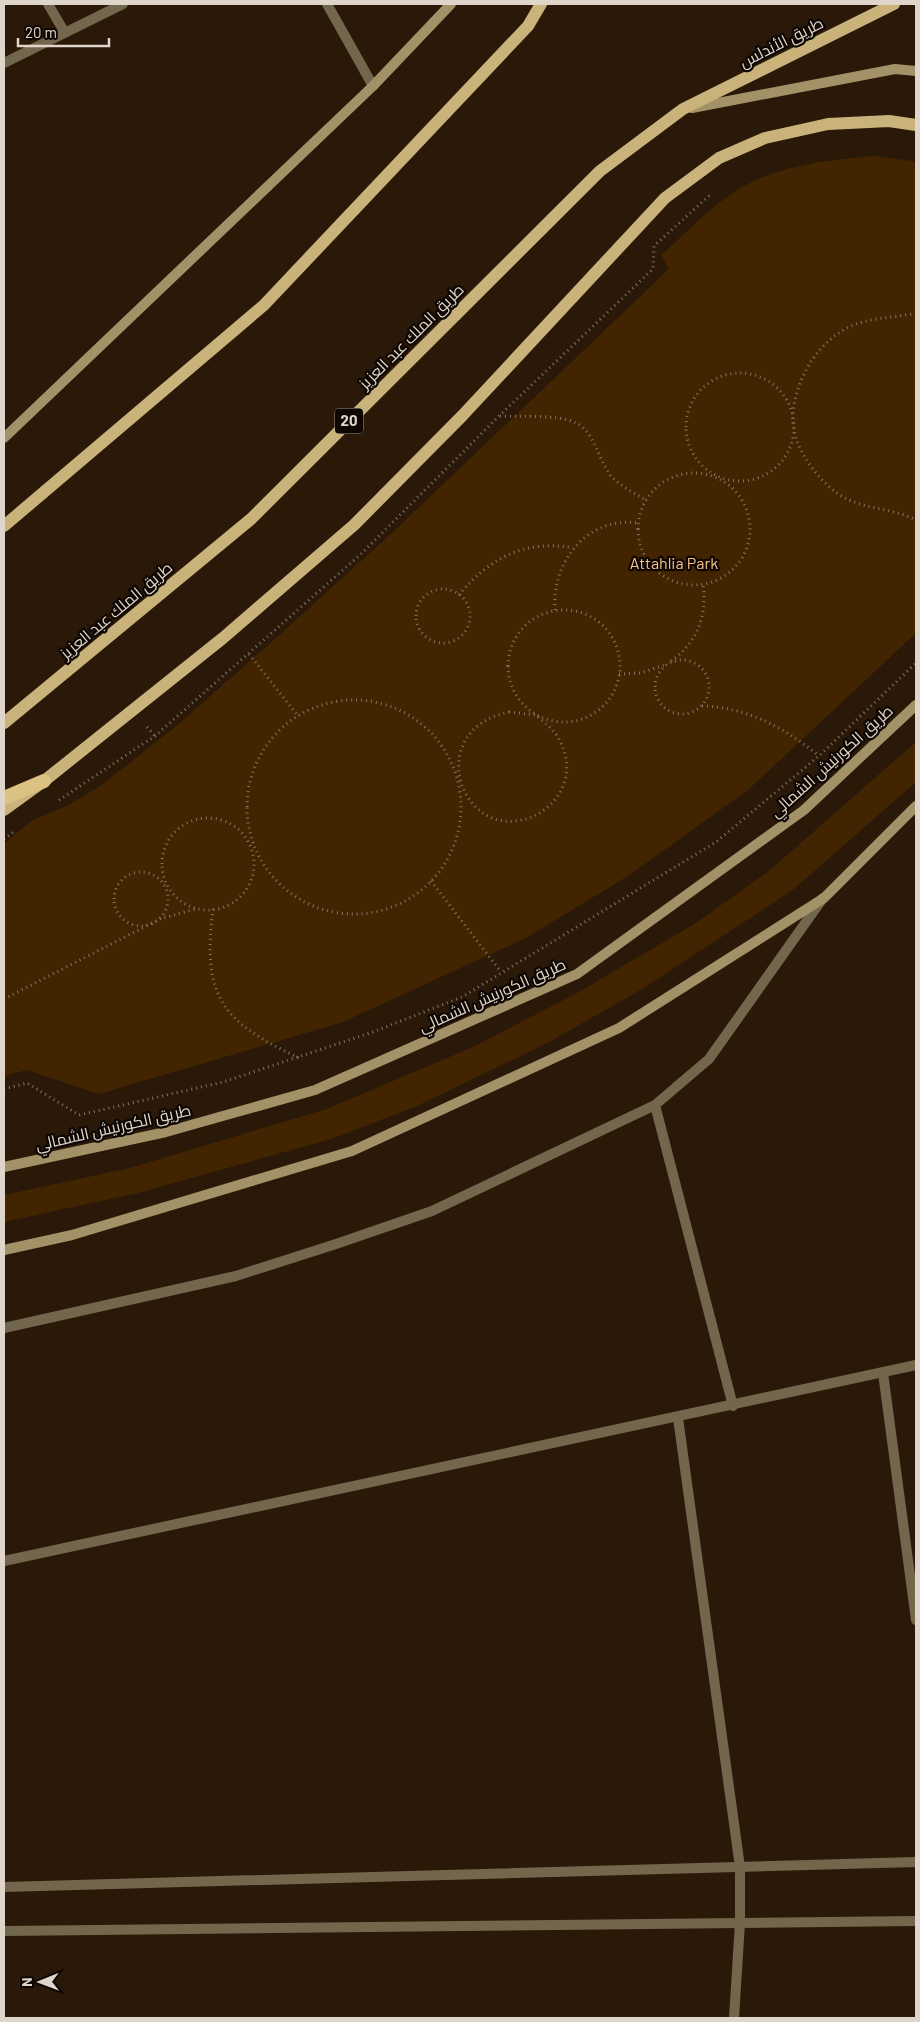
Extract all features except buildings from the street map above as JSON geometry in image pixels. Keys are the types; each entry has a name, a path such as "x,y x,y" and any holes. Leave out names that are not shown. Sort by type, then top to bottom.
{"highway":[{"path":"4,798 44,781"}],"main road":[{"path":"4,438 373,86 451,4"},
{"path":"4,526 264,305 528,26 542,4"},
{"name":"طريق الأندلس","path":"683,109 894,4"},
{"path":"683,109 895,69 916,71"},
{"name":"طريق الملك عبد العزيز","path":"4,724 251,519 600,171 683,109"},
{"path":"4,810 44,781 223,638 354,525 462,416 665,198 719,158 765,138 828,124 890,121 916,125"},
{"name":"طريق الكورنيش الشمالي","path":"4,1167 166,1132 315,1090 577,974 804,810 916,705"},
{"path":"4,1250 72,1235 352,1151 619,1028 824,898 916,806"}],"street":[{"path":"48,4 64,33"},
{"path":"4,62 123,4"},
{"path":"327,4 373,86"},
{"path":"4,1328 236,1276 336,1244 432,1211 655,1105 708,1059 824,898"},
{"path":"655,1105 733,1406"},
{"path":"4,1561 916,1366"},
{"path":"883,1373 916,1620"},
{"path":"678,1418 740,1867 740,1922 734,2018"},
{"path":"4,1888 916,1862"},
{"path":"4,1931 916,1920"}],"path":[{"path":"793,414 803,376 812,359 837,334 872,320 916,313"},
{"path":"794,429 788,452 776,468 757,478 741,482 718,477 706,470 695,457 686,434 686,420 690,407 702,388 722,376 737,372 763,377 774,384 787,399 793,414 794,429 801,450 811,468 839,495 916,520"},
{"path":"499,416 560,419 574,422 586,429 597,454 612,477 646,500"},
{"path":"690,472 707,474 720,479 739,496 747,511 750,527 749,542 734,570 722,579 703,585 679,584 654,570 639,545 638,523 641,508 653,490 671,478 690,472"},
{"path":"555,610 556,577 562,563 573,548 598,529 621,523 638,523"},
{"path":"459,595 466,586 490,566 517,550 545,545 573,548"},
{"path":"703,585 705,603 695,636 682,652 664,666 657,677 655,690 660,701 666,708 682,714 701,706 719,706 739,711 773,724 793,735 819,756"},
{"path":"438,590 449,590 459,595 463,599 470,615 468,625 462,636 454,641 443,644 426,638 420,631 416,620 420,602 426,596 438,590"},
{"path":"555,610 541,614 523,626 512,644 508,655 510,681 514,692 524,706 536,715 559,739 566,761 565,781 556,800 548,808 530,819 520,821 490,817 472,804 463,790 458,774 428,730 396,709 368,701 352,700 325,704 298,716 270,741 253,771 248,788 248,821 253,844 274,879 301,901 316,908 344,914 379,912 396,906 408,900 431,882 441,869 456,837 460,820 458,774 462,748 467,737 482,722 509,712 536,715 549,720 576,721 592,715 604,706 614,692 620,664 617,648 610,633 600,622 578,611 555,610"},
{"path":"249,654 298,716"},
{"path":"619,674 640,673 678,660 688,660 703,669 710,686 708,695 701,706"},
{"path":"4,1088 27,1084 79,1115 223,1082 299,1058 462,997 716,842 819,756 916,664"},
{"path":"4,999 160,919 167,908 168,898 161,881 146,873 136,872 124,878 115,890 114,902 118,914 128,923 141,926 160,919 195,909 213,909 235,901 245,891 251,880 254,866 248,840 238,828 224,821 209,818 192,820 178,829 168,840 162,859 162,872 171,893 195,909"},
{"path":"431,882 501,972"},
{"path":"213,909 209,950 211,967 214,983 226,1008 233,1018 255,1036 299,1058"}],"green space":[{"name":"Attahlia Park","path":"874,156 912,161 916,164 916,633 748,790 628,876 526,938 343,1022 99,1094 27,1070 4,1076 4,844 31,821 67,806 100,786 174,728 274,640 394,531 669,269 661,255 704,215 731,194 747,184 764,177 818,162"},
{"path":"916,742 916,782 794,889 644,988 549,1042 417,1106 334,1138 138,1193 4,1222 4,1195 130,1168 327,1109 473,1047 577,993 696,923 769,871"}]}
